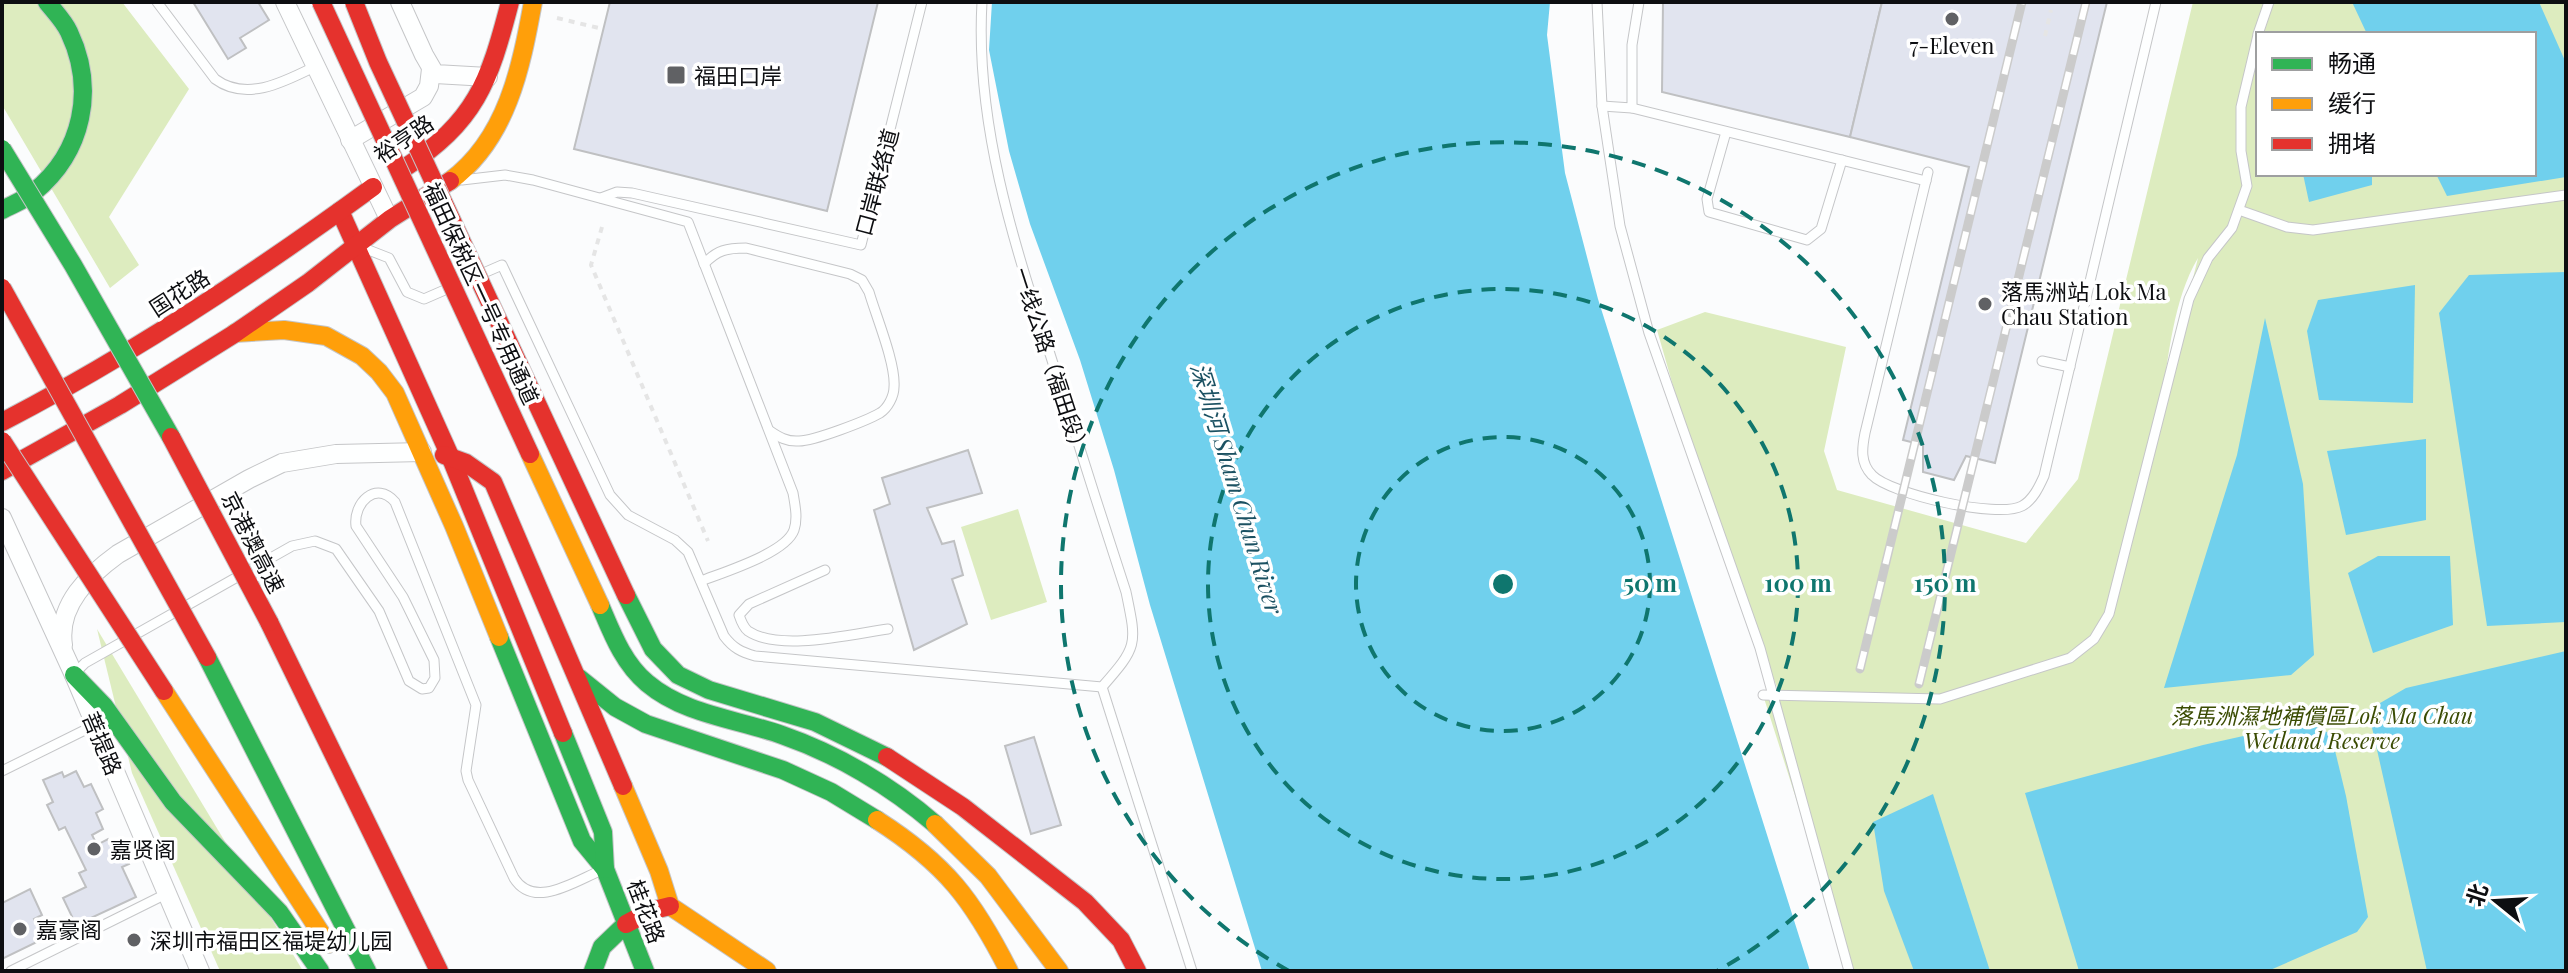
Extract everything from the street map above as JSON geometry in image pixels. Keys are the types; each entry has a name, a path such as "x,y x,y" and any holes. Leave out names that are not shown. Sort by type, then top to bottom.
{"main road":[{"path":"2,210 39,189 61,166 76,138 83,113 83,66 76,43 68,26 47,2"},
{"name":"福田保税区一号专用通道","path":"321,2 630,666 667,698 688,708 747,723 819,750 932,819 956,839 992,880 1059,971"},
{"name":"福田保税区一号专用通道","path":"354,2 385,76 645,637 663,663 677,675 716,692 816,722 922,777 977,816 1089,907 1125,942 1137,971"},
{"name":"裕亨路","path":"356,245 373,187 434,151 466,118 488,77 510,2"},
{"path":"2,471 139,395 311,280 389,219 450,182 476,158 503,116 518,73 533,2"},
{"name":"京港澳高速","path":"2,149 65,248 188,467 269,622 439,971"},
{"name":"国花路","path":"2,422 114,363 205,305 373,187"},
{"path":"340,211 450,456 603,832 605,869"},
{"path":"2,288 207,657 367,971"},
{"path":"235,333 302,332 327,336 357,351 383,375 395,393 422,452 582,841 605,869"},
{"path":"2,441 339,959"},
{"path":"422,452 450,456 493,482 659,871 670,906 767,971"},
{"path":"74,675 104,706 173,802 279,912 320,971"},
{"path":"577,676 629,715 673,735 785,771 851,805 888,829 944,872 966,896 986,926 1009,971"},
{"name":"桂花路","path":"605,869 645,971"},
{"path":"593,971 602,947 626,924 650,911 670,906"}],"street":[{"path":"285,2 389,219"},
{"path":"400,2 431,69 441,76 470,74 488,77"},
{"path":"350,140 423,97 429,86 431,69"},
{"path":"64,657 61,637 63,622 85,582 118,554 282,463 305,457 422,452"},
{"name":"菩提路","path":"2,518 74,675 200,971"}],"lane":[{"path":"157,2 215,79 228,88 250,90 268,86 314,67"},
{"name":"口岸联络道","path":"601,198 617,192 632,193 861,245 922,2"},
{"name":"一线公路（福田段）","path":"982,2 980,24 985,101 999,180 1017,253 1126,592 1134,630 1132,650 1102,687"},
{"path":"1597,2 1602,106 1620,226 1649,333 1760,648 1768,695 1849,971"},
{"path":"1632,108 1632,45 1639,2"},
{"path":"1602,106 1632,108 1842,160 1927,176 1865,433 1863,458 1867,468 1883,484 1894,489 1995,512 2022,506 2038,490 2044,476 2156,2"},
{"path":"2259,32 2269,2"},
{"path":"1768,695 1940,699 2070,658 2094,639 2109,614 2189,299 2208,258 2232,228 2247,186 2241,151 2241,107 2256,43"},
{"path":"1726,132 1707,199 1709,212 1807,240 1821,229 1842,160"},
{"path":"450,182 505,175 688,222 793,493 796,514 793,533 780,548 701,581"},
{"path":"2239,210 2287,227 2313,230 2566,195"},
{"path":"356,245 389,258 407,292 424,299 502,265 610,495 628,515 675,540 688,552 724,636 741,653 1102,687 1192,971"},
{"path":"704,264 715,252 746,248 850,274 862,280 869,292 894,375 894,390 882,412 812,440 796,442 782,439 769,430"},
{"path":"2042,361 2070,367"},
{"path":"74,675 85,663 292,546 315,541 336,549 375,605 409,681 422,689 429,688 437,667 434,660 403,597 356,526 355,518 364,499 376,493 384,494 395,502 476,705 466,771 514,878 525,891 543,894 605,869"},
{"path":"825,570 749,604 739,615 744,627 767,638 789,641 888,629"},
{"path":"2,771 95,725"},
{"path":"11,971 168,893"}],"path":[{"path":"2045,36 2051,10"},
{"path":"557,18 603,29"},
{"path":"602,227 591,265 708,541"}],"green space":[{"path":"2,2 122,2 189,89 109,217 139,265 110,288 2,105"},
{"name":"落馬洲濕地補償區Lok Ma Chau Wetland Reserve","path":"2193,2 2566,2 2566,971 1851,971 1763,695 1780,694 1720,550 1657,330 1705,312 1846,347 1824,451 1837,490 2026,543 2078,479","holes":["2198,258 2162,403 2177,310"]},
{"path":"1018,509 1047,602 991,620 961,527"},
{"path":"97,629 303,971 220,971 132,773"}],"water":[{"name":"深圳河 Sham Chun River","path":"992,2 1550,2 1547,35 1565,173 1598,299 1810,971 1262,971 1150,605 1114,470 1080,360 1030,224 1009,151 989,50"},
{"path":"2352,2 2539,2 2566,63 2566,177 2447,196 2437,176 2536,176 2536,32 2366,32"},
{"path":"2303,176 2372,176 2372,185 2309,202"},
{"path":"2566,272 2566,622 2487,626 2439,313 2469,275"},
{"path":"2415,285 2413,403 2319,400 2307,331 2318,300"},
{"path":"2265,318 2303,484 2314,655 2291,675 2164,688 2237,455"},
{"path":"2426,439 2426,520 2346,535 2327,451"},
{"path":"2378,556 2450,556 2453,625 2373,653 2348,573"},
{"path":"2566,651 2566,971 2427,971 2368,710 2406,688"},
{"path":"2306,722 2331,734 2346,796 2368,917 2357,932 2268,971 2079,971 2025,793 2203,745"},
{"path":"1933,794 1990,971 1914,971 1884,891 1873,822"}],"building":[{"path":"193,2 258,2 269,20 240,38 246,48 228,59"},
{"name":"福田口岸","path":"610,2 878,2 827,211 574,149"},
{"path":"1663,2 1882,2 1850,137 1662,92"},
{"name":"落馬洲站 Lok Ma Chau Station","path":"1882,2 2107,2 1995,463 1966,456 1954,480 1923,472 1923,445 1903,440 1969,167 1850,137"},
{"path":"968,450 982,493 927,508 942,544 954,541 963,575 952,579 967,624 914,650 874,510 890,504 882,478"},
{"path":"1034,737 1061,825 1031,834 1005,746"},
{"name":"嘉贤阁","path":"76,771 84,787 91,784 103,809 96,813 103,829 92,835 97,845 108,839 116,855 123,852 129,864 122,867 136,897 76,925 63,898 86,887 79,873 86,870 65,827 59,830 47,805 53,802 43,780 62,772 64,777"},
{"name":"嘉豪阁","path":"30,889 42,915 34,919 43,939 2,959 2,903"}],"railway":[{"path":"1860,669 2022,2"},
{"path":"1919,684 2086,2"}],"traffic: fast":[{"path":"2,210 23,200 51,176 74,139 80,118 82,75 77,54 67,28 47,2"},
{"path":"2,149 73,265 171,437"},
{"path":"626,595 653,649 678,675 709,690 815,722 887,757"},
{"path":"600,605 631,666 662,694 695,709 782,735 843,761 882,784 935,824"},
{"path":"499,637 582,841 605,869 645,971"},
{"path":"207,657 367,971"},
{"path":"74,675 104,706 173,802 279,912 320,971"},
{"path":"579,678 615,707 646,724 783,770 831,792 877,820"},
{"path":"563,733 603,832 605,869"},
{"path":"593,971 602,947 626,924"}],"traffic: slow":[{"path":"450,181 485,145 498,123 516,77 533,2"},
{"path":"235,333 284,330 326,336 362,356 379,372 395,393 499,637"},
{"path":"530,454 600,605"},
{"path":"164,691 328,944"},
{"path":"623,786 659,871 670,906 767,971"},
{"path":"877,820 922,852 955,885 983,924 1009,971"},
{"path":"935,824 988,876 1059,971"}],"traffic: jam":[{"path":"321,2 530,454"},
{"path":"354,2 378,62 626,595"},
{"path":"403,169 448,134 476,98 495,56 510,2"},
{"path":"2,471 120,405 234,334 308,283 390,219 450,181"},
{"path":"2,422 192,312 373,187"},
{"path":"340,211 450,456 563,733"},
{"path":"2,288 207,657"},
{"path":"171,437 269,622"},
{"path":"2,441 164,691"},
{"path":"444,455 466,463 493,482 623,786"},
{"path":"269,622 439,971"},
{"path":"887,757 963,807 1085,902 1121,940 1137,971"},
{"path":"626,924 650,911 670,906"}],"place":[{"name":"7-Eleven","path":"1952,19"},
{"name":"福田口岸","path":"676,75"},
{"name":"落馬洲站 Lok Ma Chau Station","path":"1985,304"},
{"name":"嘉贤阁","path":"94,849"},
{"name":"嘉豪阁","path":"20,929"},
{"name":"深圳市福田区福堤幼儿园","path":"134,940"}]}
